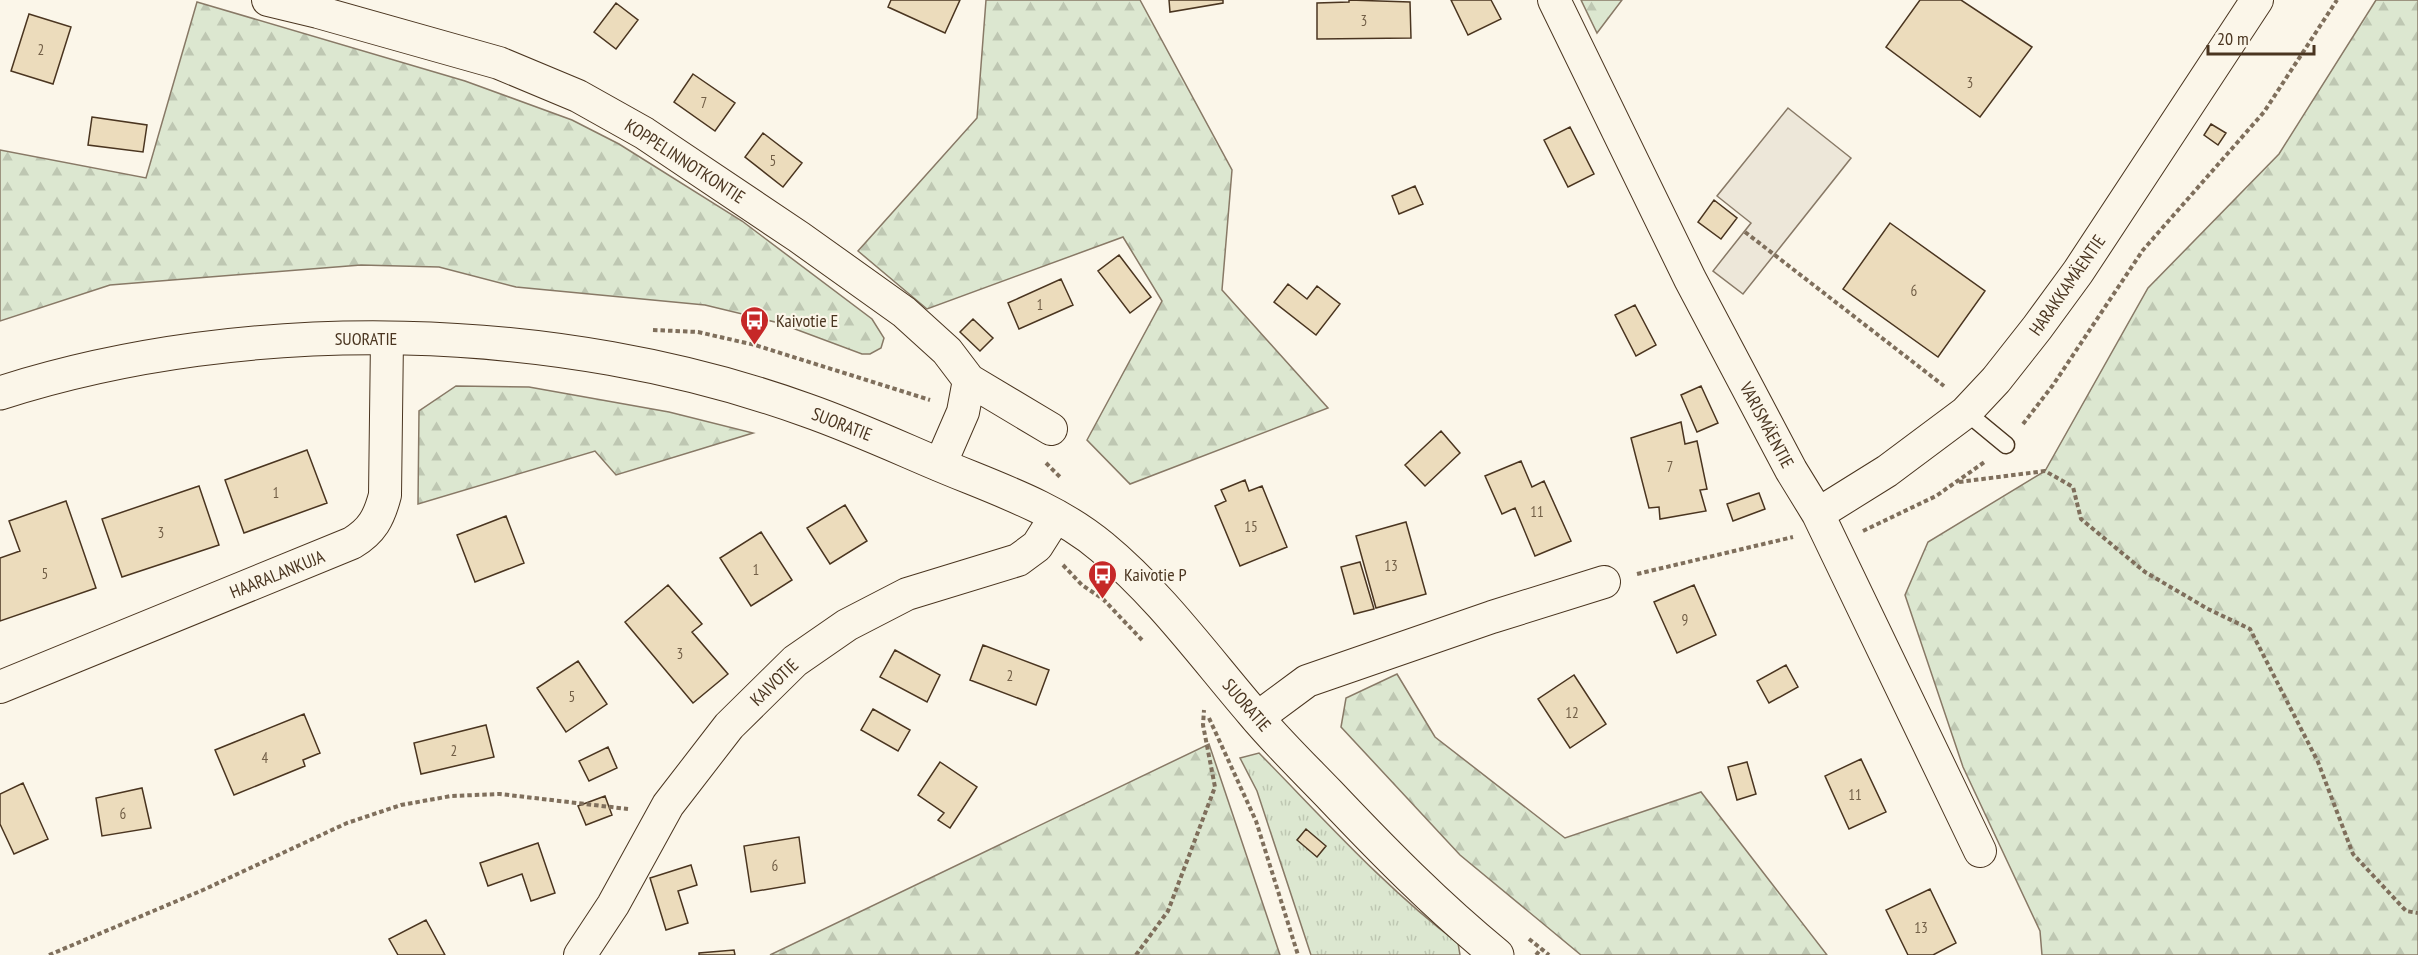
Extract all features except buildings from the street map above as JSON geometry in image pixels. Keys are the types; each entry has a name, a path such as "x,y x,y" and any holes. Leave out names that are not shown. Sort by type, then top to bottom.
{"street":[{"name":"KOPPELINNOTKONTIE","path":"268,0 341,18 499,63 578,96 654,139 895,305 947,351 969,380"},
{"name":"VARISMÄENTIE","path":"1554,0 1690,279 1791,470 1818,514 1980,851"},
{"name":"HARAKKAMÄENTIE","path":"1818,514 1887,471 1968,409 1996,380 2078,272 2257,0"},
{"name":"HAARALANKUJA","path":"0,687 341,548 365,535 381,512 385,495 387,338"},
{"name":"SUORATIE","path":"0,393 165,354 240,344 321,339 453,339 536,348 614,360 681,374 803,409 994,486 1056,516 1098,543 1132,573 1257,718 1382,850 1492,954"},
{"path":"940,465 963,412 969,380 1051,429"},
{"name":"KAIVOTIE","path":"580,955 613,905 668,805 729,726 795,661 847,626 907,594 1018,560 1037,546 1056,516"},
{"path":"1257,718 1307,681 1492,617 1604,582"}],"lane":[{"path":"1968,409 2006,445"}],"path":[{"path":"1745,232 1968,409"},
{"path":"1956,482 2045,471 2073,486 2081,519 2145,572 2208,609 2250,629 2318,762 2353,854 2406,910 2418,913"},
{"path":"1604,582 1798,536 1818,514"},
{"path":"1062,564 1082,585 1103,599 1150,647"},
{"path":"1200,701 1256,821 1299,955"},
{"path":"1136,955 1168,911 1215,787 1203,725 1204,709"},
{"path":"49,955 203,890 347,823 401,805 451,796 500,794 622,809 668,805"},
{"path":"1536,955 1541,949"}],"green space":[{"path":"986,0 1140,0 1232,170 1222,290 1328,408 1130,484 1087,440 1162,301 1123,237 927,309 858,251 977,118"},
{"path":"1581,0 1622,0 1597,33"},
{"path":"2376,0 2418,0 2418,955 2042,955 2040,931 1963,767 1905,595 1928,542 2045,471 2148,288 2279,154"},
{"path":"197,2 465,81 572,120 619,144 742,221 872,319 884,338 881,348 870,354 862,354 779,323 705,305 516,287 439,267 361,265 110,285 0,321 0,150 146,178"},
{"path":"456,386 529,387 669,412 753,433 616,475 595,451 418,504 419,411"},
{"path":"1397,674 1435,737 1565,838 1701,792 1827,955 1581,955 1460,855 1341,727 1346,698"},
{"path":"1209,744 1280,955 770,955"},
{"path":"1259,753 1380,876 1458,943 1460,955 1311,955 1257,791 1240,758"}],"shaded area":[{"path":"1788,108 1851,158 1743,294 1713,271 1751,223 1717,196"}],"place":[{"name":"Kaivotie E","path":"755,346"},
{"name":"Kaivotie P","path":"1103,600"}]}
